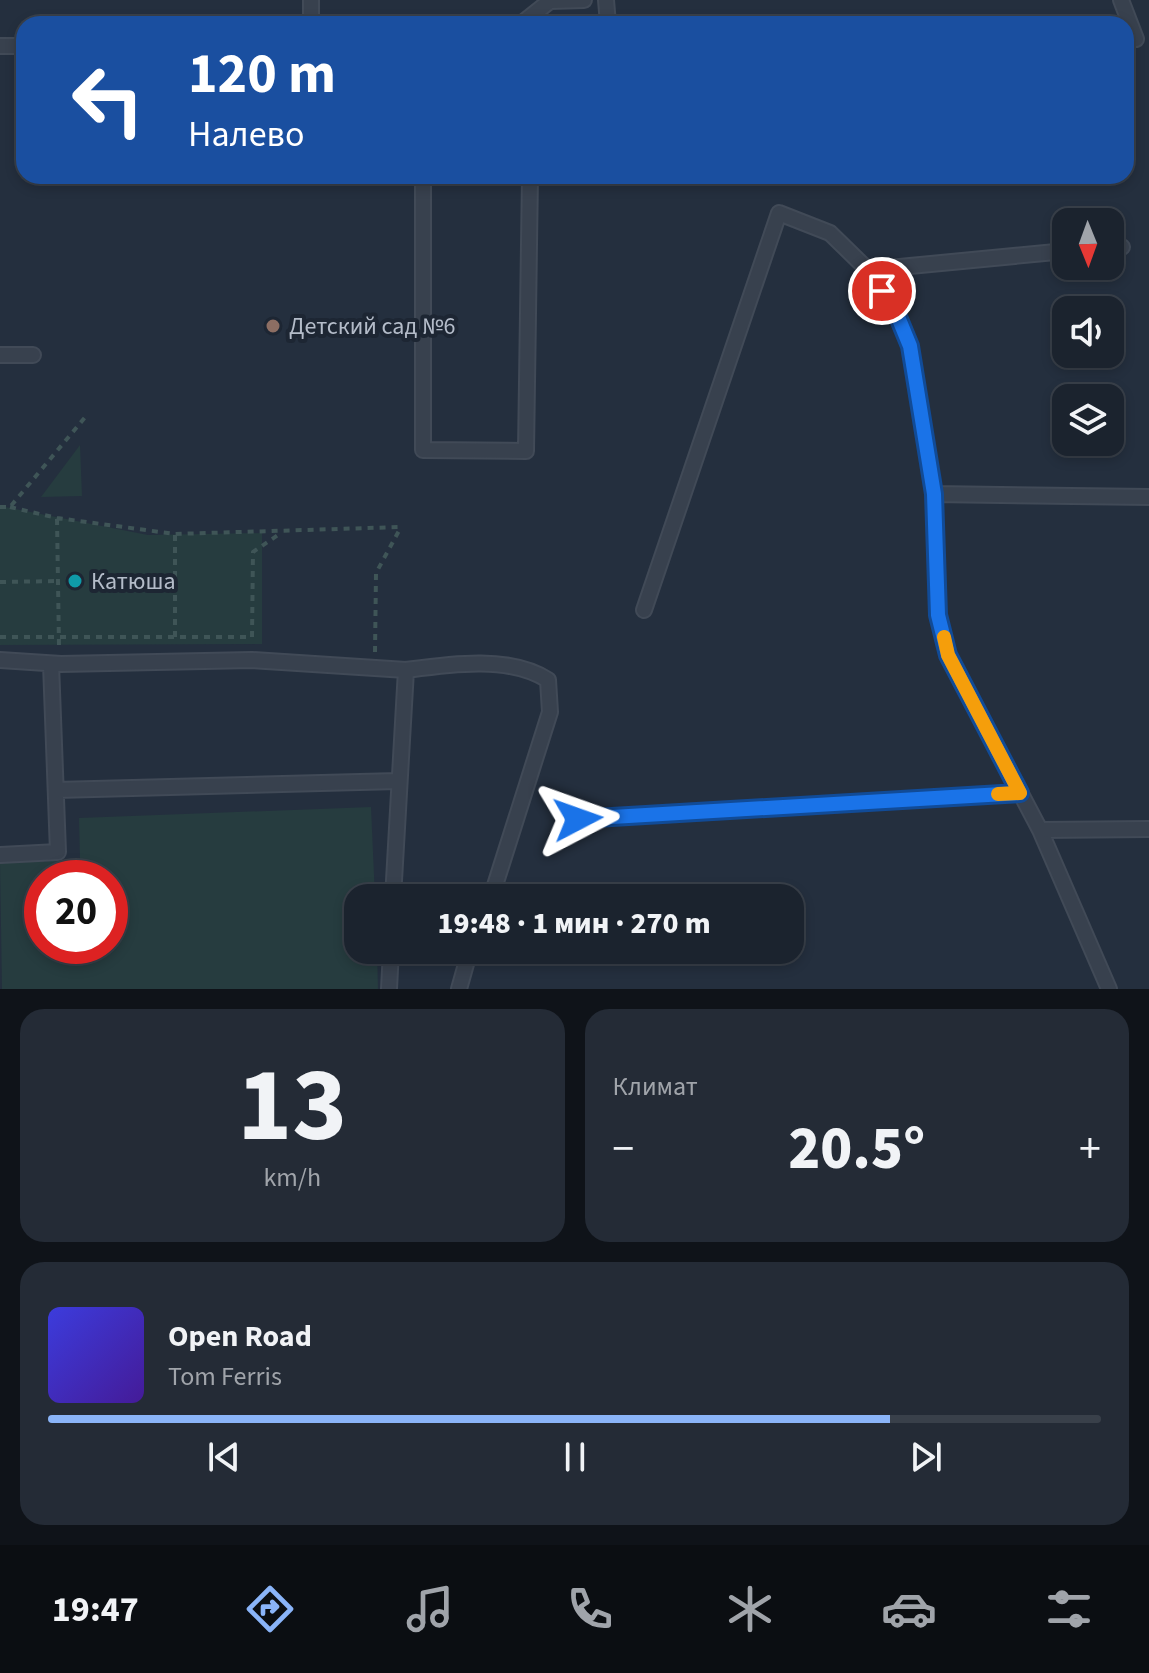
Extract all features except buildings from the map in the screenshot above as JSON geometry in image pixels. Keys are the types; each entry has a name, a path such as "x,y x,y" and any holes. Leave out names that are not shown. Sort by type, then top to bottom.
{"lane":[{"path":"531,16 550,1 584,0"},
{"path":"423,184 423,450 526,451 530,184"},
{"path":"644,610 779,213 830,233 868,270 896,312 910,346 934,494 938,615 948,655 1040,830 1109,989"},
{"path":"868,270 1052,252"},
{"path":"0,355 33,355"},
{"path":"934,494 1149,497"},
{"path":"0,660 56,664 252,660 406,670 455,663 531,669 548,680 550,712 495,884"},
{"path":"0,855 58,852 56,664"},
{"path":"394,884 406,670"},
{"path":"56,790 398,781"},
{"path":"578,819 1020,793"},
{"path":"1040,830 1149,829"},
{"path":"389,989 390,964"},
{"path":"459,989 466,964"}],"path":[{"path":"10,507 87,415"},
{"path":"0,507 175,534 401,527 376,573 375,666"},
{"path":"56,664 59,581 57,518"},
{"path":"252,660 253,552 283,532"},
{"path":"175,534 175,660"},
{"path":"0,582 59,581"},
{"path":"0,637 252,637"}],"green space":[{"path":"80,445 82,496 41,497"},
{"path":"0,506 148,535 262,533 262,644 0,645"},
{"path":"371,807 374,884 344,884 344,964 377,964 378,989 2,989 0,863 24,862 24,964 128,964 128,860 80,860 79,818"}],"slow traffic":[{"path":"944,637 948,655 1020,793 998,794"}],"place":[{"name":"Детский сад №6","path":"273,326"},
{"name":"Катюша","path":"75,581"}],"route":[{"path":"578,819 1020,793 948,655 938,615 934,494 910,346 896,312 882,291"}]}
